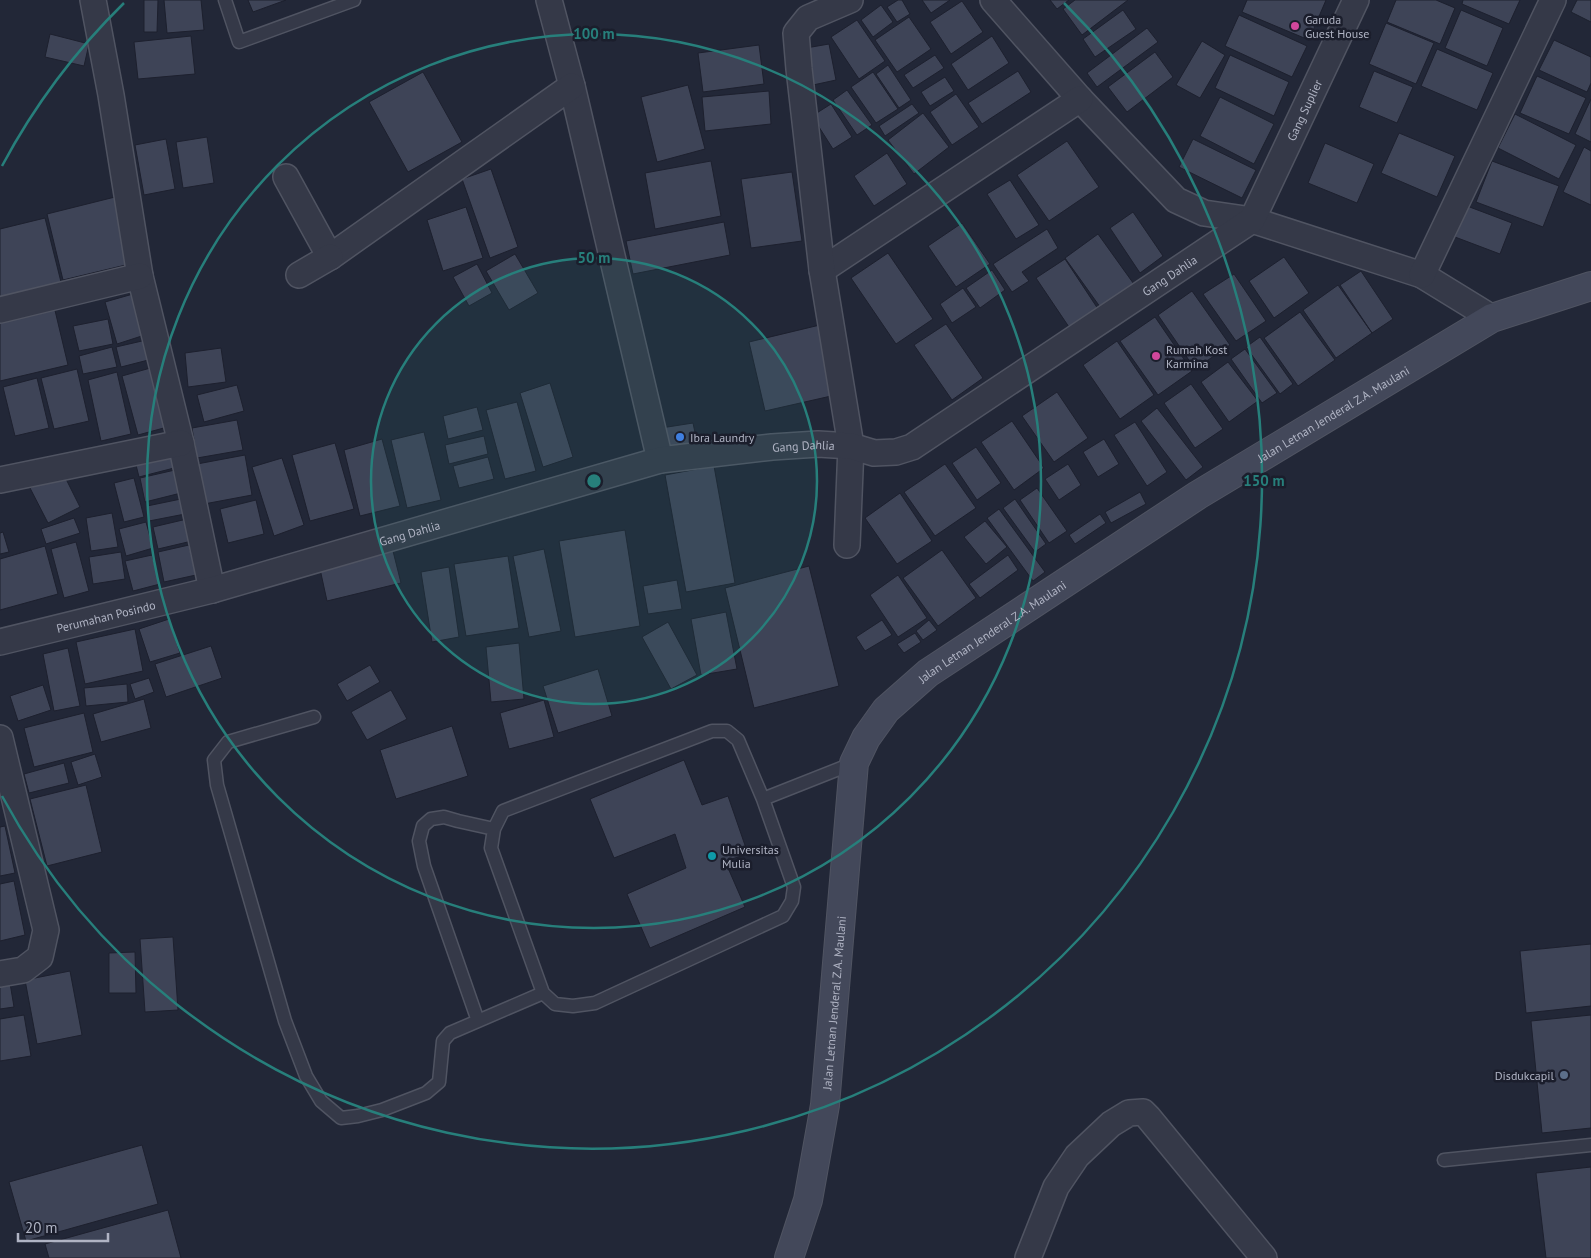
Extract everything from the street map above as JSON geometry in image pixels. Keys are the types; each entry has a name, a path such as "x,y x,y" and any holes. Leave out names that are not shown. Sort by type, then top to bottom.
{"street":[{"path":"93,0 111,95 140,276 181,442 212,590"},
{"path":"549,0 572,86 660,460"},
{"path":"848,545 851,446 822,270 796,33 808,18 850,0"},
{"path":"993,0 1080,99 1176,200 1204,213 1252,220 1422,275 1492,318"},
{"name":"Gang Suplier","path":"1252,220 1356,0"},
{"path":"1422,275 1553,0"},
{"path":"299,275 330,257 572,86"},
{"path":"822,270 1080,99"},
{"path":"286,177 330,257"},
{"name":"Gang Dahlia","path":"212,590 660,460 772,447 818,444 851,446 874,453 896,452 912,447 1252,220"},
{"path":"0,310 140,276"},
{"name":"Jalan Letnan Jenderal Z.A. Maulani","path":"794,1256 808,1200 825,1105 854,762 866,738 886,710 928,673 1198,495 1492,318 1591,286"},
{"path":"0,480 181,442"},
{"name":"Perumahan Posindo","path":"0,642 212,590"},
{"path":"0,738 7,802 46,930 40,957 22,970 0,974"},
{"path":"1028,1258 1056,1188 1077,1156 1111,1124 1129,1113 1137,1112 1143,1112 1148,1116 1264,1258"}],"lane":[{"path":"225,0 239,42 354,0"},
{"path":"314,717 228,742 214,760 217,785 286,1021 306,1076 321,1101 341,1118 382,1110 426,1093 439,1082 443,1042 450,1033 543,993"},
{"path":"712,731 727,731 738,740 763,799 794,887 792,901 783,916 595,1003 573,1006 555,1004 543,993 491,848 494,829 503,812 712,731"},
{"path":"763,799 854,762"},
{"path":"478,1021 424,866 419,841 423,826 431,819 444,816 494,829"},
{"path":"1444,1160 1591,1145"}],"building":[{"path":"144,0 158,0 157,32 144,32"},
{"path":"164,0 201,0 204,30 167,33"},
{"path":"248,0 286,0 253,12"},
{"path":"898,0 902,0 910,14 897,22 887,7"},
{"path":"922,0 950,0 931,13"},
{"path":"1050,0 1069,0 1057,9"},
{"path":"1075,0 1128,0 1082,35 1063,9"},
{"name":"Garuda Guest House","path":"1247,0 1326,0 1309,40 1242,12"},
{"path":"1396,0 1436,0 1455,8 1440,44 1387,22"},
{"path":"1463,0 1520,0 1509,24 1462,4"},
{"path":"1577,0 1591,0 1591,22 1571,12"},
{"path":"962,1 983,32 951,54 930,22"},
{"path":"881,5 893,22 873,37 861,20"},
{"path":"1123,10 1136,29 1095,57 1083,39"},
{"path":"1461,10 1503,28 1487,66 1445,48"},
{"path":"1239,15 1307,46 1292,77 1225,46"},
{"path":"909,17 931,49 897,72 875,40"},
{"path":"857,20 885,61 859,79 831,37"},
{"path":"1386,23 1434,43 1416,84 1369,64"},
{"path":"1147,28 1158,42 1097,87 1087,73"},
{"path":"50,34 89,44 84,66 45,57"},
{"path":"191,36 195,74 138,79 134,42"},
{"path":"992,36 1009,63 968,90 951,64"},
{"path":"1554,40 1591,57 1591,83 1587,92 1539,70"},
{"path":"1202,41 1225,55 1200,98 1176,85"},
{"path":"829,44 836,80 813,85 806,48"},
{"path":"759,45 764,84 703,92 698,53"},
{"path":"1437,49 1493,73 1477,110 1421,86"},
{"path":"1155,52 1173,77 1127,112 1108,87"},
{"path":"935,55 944,68 913,88 904,75"},
{"path":"1230,55 1289,82 1274,116 1215,88"},
{"path":"888,65 911,100 899,108 876,74"},
{"path":"1018,71 1031,92 982,124 968,103"},
{"path":"1374,71 1413,87 1397,123 1359,107"},
{"path":"423,72 462,142 408,172 369,102"},
{"path":"873,72 898,109 876,123 851,87"},
{"path":"1537,76 1586,98 1569,134 1520,113"},
{"path":"945,77 954,91 930,106 921,92"},
{"path":"688,85 705,149 657,162 641,97"},
{"path":"847,90 872,125 857,135 833,100"},
{"path":"769,91 771,124 705,131 702,97"},
{"path":"956,94 979,127 952,145 930,112"},
{"path":"1220,97 1274,124 1254,164 1200,136"},
{"path":"1591,99 1591,142 1575,134"},
{"path":"831,104 852,137 833,149 812,116"},
{"path":"912,104 919,113 885,136 879,126"},
{"path":"923,113 949,147 914,174 888,140"},
{"path":"1515,114 1576,145 1559,179 1498,148"},
{"path":"1399,133 1455,156 1437,197 1381,173"},
{"path":"207,137 214,183 183,188 176,142"},
{"path":"166,139 175,189 144,195 135,145"},
{"path":"1193,139 1256,170 1242,198 1179,167"},
{"path":"1067,141 1099,187 1049,221 1017,175"},
{"path":"1325,143 1374,164 1357,203 1308,183"},
{"path":"1584,147 1591,151 1591,205 1563,192"},
{"path":"887,153 907,184 874,206 854,176"},
{"path":"711,161 721,216 655,229 645,173"},
{"path":"1492,161 1559,186 1543,227 1476,202"},
{"path":"491,169 518,247 490,258 462,179"},
{"path":"792,172 802,241 751,248 741,179"},
{"path":"1010,180 1039,225 1016,239 987,194"},
{"path":"119,196 134,263 63,280 47,214"},
{"path":"1467,206 1512,223 1500,254 1455,237"},
{"path":"466,207 483,258 443,271 427,220"},
{"path":"1133,212 1163,256 1140,273 1110,228"},
{"path":"45,218 61,282 0,297 0,229"},
{"path":"724,222 730,255 633,274 626,241"},
{"path":"962,223 990,264 956,287 928,246"},
{"path":"1047,229 1058,248 1022,272 1029,281 1012,292 993,264"},
{"path":"1098,234 1136,287 1103,311 1065,258"},
{"path":"888,253 933,319 896,344 851,278"},
{"path":"515,254 538,293 509,310 486,271"},
{"path":"1284,257 1309,293 1274,318 1249,281"},
{"path":"1065,259 1100,312 1071,330 1036,278"},
{"path":"477,264 492,293 469,306 453,277"},
{"path":"992,270 1005,290 980,308 966,288"},
{"path":"1361,271 1393,319 1372,333 1340,285"},
{"path":"1234,274 1266,321 1236,341 1203,294"},
{"path":"1338,285 1372,333 1336,358 1303,310"},
{"path":"963,288 976,307 952,323 940,304"},
{"path":"1192,291 1230,345 1195,369 1158,315"},
{"path":"140,292 151,333 117,344 105,302"},
{"path":"53,302 68,365 0,381 0,315"},
{"path":"1300,312 1335,360 1298,386 1264,338"},
{"name":"Rumah Kost Karmina","path":"1155,317 1192,371 1158,395 1120,341"},
{"path":"108,319 113,344 79,351 73,326"},
{"path":"824,324 840,394 765,411 749,342"},
{"path":"946,324 983,378 952,400 914,345"},
{"path":"1260,337 1293,384 1280,394 1246,347"},
{"path":"155,338 160,357 121,367 116,347"},
{"path":"1117,341 1154,395 1120,419 1083,365"},
{"path":"112,347 117,367 83,374 79,356"},
{"path":"221,348 226,382 188,387 185,353"},
{"path":"1245,349 1277,393 1262,403 1231,359"},
{"path":"1228,362 1258,401 1229,422 1201,382"},
{"path":"154,367 171,426 138,435 122,376"},
{"path":"77,369 89,421 54,429 41,378"},
{"path":"117,372 131,434 101,441 88,380"},
{"path":"37,378 49,428 15,436 3,387"},
{"path":"550,383 573,457 543,467 520,393"},
{"path":"1191,384 1223,429 1195,448 1164,403"},
{"path":"237,385 244,411 204,422 197,395"},
{"path":"1057,392 1088,438 1054,462 1022,416"},
{"path":"517,402 536,471 505,479 486,410"},
{"path":"477,407 483,430 448,439 443,416"},
{"path":"1157,408 1203,467 1186,480 1141,421"},
{"path":"237,420 243,450 197,458 192,428"},
{"path":"1012,421 1044,468 1014,490 981,442"},
{"path":"1135,422 1167,472 1147,486 1114,435"},
{"name":"Ibra Laundry","path":"693,423 698,447 668,455 661,428"},
{"path":"424,432 441,500 407,508 391,440"},
{"path":"484,436 488,454 449,464 445,445"},
{"path":"382,439 400,506 360,516 344,450"},
{"path":"1104,439 1119,464 1098,477 1083,452"},
{"path":"335,443 354,509 310,521 292,455"},
{"path":"976,447 1001,483 977,500 952,463"},
{"path":"170,452 174,468 139,477 135,461"},
{"path":"245,455 252,495 204,504 197,464"},
{"path":"488,457 494,479 459,488 453,466"},
{"path":"282,458 304,525 274,536 252,467"},
{"path":"945,464 976,508 935,536 904,492"},
{"path":"1068,464 1081,485 1059,500 1045,479"},
{"path":"714,466 735,583 686,592 665,475"},
{"path":"175,470 181,493 145,502 140,478"},
{"path":"62,471 80,507 48,523 30,488"},
{"path":"134,478 144,517 124,522 114,483"},
{"path":"1037,488 1067,531 1049,543 1020,500"},
{"path":"1140,492 1146,504 1111,523 1105,512"},
{"path":"900,493 932,541 897,564 865,518"},
{"path":"181,499 185,514 149,521 147,506"},
{"path":"1015,499 1046,544 1035,552 1003,508"},
{"path":"256,500 264,534 228,543 220,509"},
{"path":"999,509 1045,572 1033,581 987,518"},
{"path":"112,513 118,547 91,551 86,518"},
{"path":"1100,514 1106,523 1075,544 1069,535"},
{"path":"74,518 80,533 46,544 41,529"},
{"path":"187,519 192,541 158,549 153,527"},
{"path":"985,521 1007,547 986,564 964,537"},
{"path":"146,522 153,548 126,556 119,529"},
{"path":"625,530 640,626 575,637 559,541"},
{"path":"3,532 9,552 0,554 0,533"},
{"path":"76,542 89,591 64,598 51,549"},
{"path":"189,545 196,575 164,582 158,552"},
{"path":"45,546 58,594 0,610 0,559"},
{"path":"544,549 561,631 529,637 513,556"},
{"path":"942,550 976,598 938,626 903,578"},
{"path":"393,551 401,583 327,601 320,569"},
{"path":"121,552 125,579 93,584 89,557"},
{"path":"152,555 160,584 133,591 125,561"},
{"path":"1008,555 1018,570 980,598 969,584"},
{"path":"508,556 519,628 466,636 454,564"},
{"path":"809,566 839,686 754,708 725,588"},
{"path":"449,567 459,637 432,642 421,572"},
{"path":"898,575 927,618 898,637 870,595"},
{"path":"677,580 682,609 648,614 643,586"},
{"path":"726,612 737,669 701,675 691,619"},
{"path":"169,619 180,653 150,662 139,629"},
{"path":"882,620 892,635 865,651 856,637"},
{"path":"929,620 937,630 923,640 916,631"},
{"path":"668,622 697,675 671,689 642,637"},
{"path":"135,629 143,671 85,684 76,642"},
{"path":"915,633 921,642 904,653 897,644"},
{"path":"519,643 524,699 491,702 486,647"},
{"path":"211,646 222,678 166,697 155,664"},
{"path":"68,648 80,706 54,711 43,654"},
{"path":"370,665 380,682 347,701 337,684"},
{"path":"598,669 612,716 558,733 543,686"},
{"path":"149,678 154,692 135,699 130,684"},
{"path":"127,684 128,702 86,706 84,688"},
{"path":"43,685 51,710 18,721 10,696"},
{"path":"391,690 407,719 367,740 351,712"},
{"path":"144,699 151,728 101,742 93,714"},
{"path":"544,700 554,737 509,749 500,713"},
{"path":"84,713 93,752 34,767 24,728"},
{"path":"452,726 468,776 396,799 380,750"},
{"path":"95,754 102,777 78,785 71,762"},
{"name":"Universitas Mulia","path":"684,760 702,805 728,796 748,854 725,861 745,907 650,948 627,894 686,868 675,834 614,858 590,799"},
{"path":"64,763 69,783 29,793 24,774"},
{"path":"86,785 102,852 47,866 30,799"},
{"path":"5,826 15,873 0,876 0,827"},
{"path":"14,881 25,935 0,941 0,884"},
{"path":"173,937 178,1010 145,1012 140,939"},
{"path":"1591,944 1591,1006 1526,1013 1520,951"},
{"path":"135,952 136,993 109,993 109,953"},
{"path":"70,971 82,1035 37,1044 25,980"},
{"path":"9,977 14,1007 0,1009 0,979"},
{"path":"24,1015 31,1056 0,1061 0,1019"},
{"name":"Disdukcapil","path":"1591,1015 1591,1128 1542,1133 1531,1021"},
{"path":"142,1145 158,1204 26,1241 9,1182"},
{"path":"1591,1167 1591,1258 1546,1258 1536,1173"},
{"path":"168,1210 181,1258 49,1258 45,1244"}],"place":[{"name":"Garuda Guest House","path":"1295,26"},
{"name":"Rumah Kost Karmina","path":"1156,356"},
{"name":"Ibra Laundry","path":"680,437"},
{"name":"Universitas Mulia","path":"712,856"},
{"name":"Disdukcapil","path":"1564,1075"}]}
